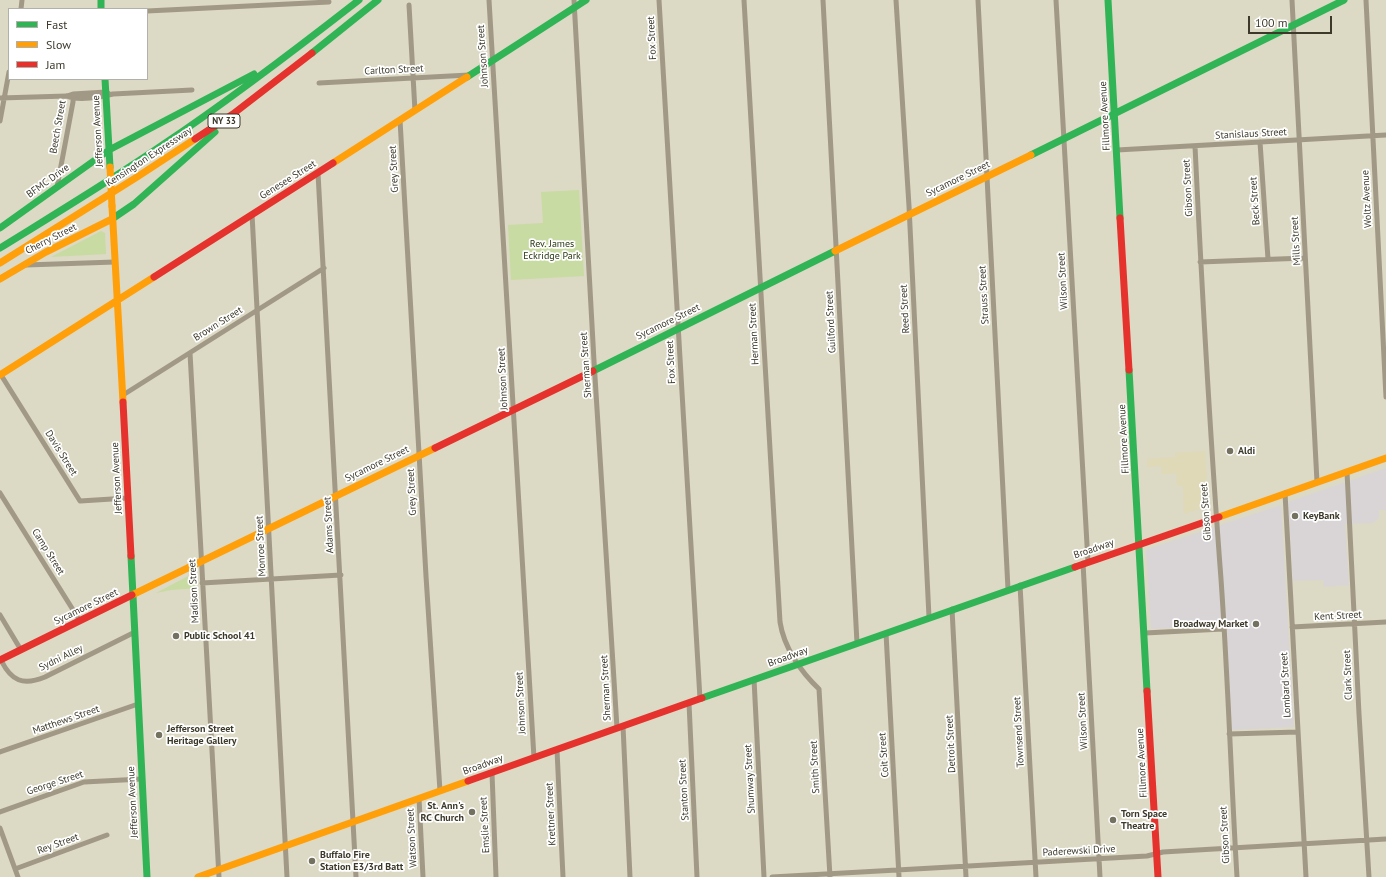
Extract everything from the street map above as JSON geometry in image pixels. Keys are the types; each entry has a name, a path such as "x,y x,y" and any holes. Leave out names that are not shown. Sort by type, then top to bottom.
{"main road":[{"name":"Kensington Expressway","path":"0,248 148,155 292,52 359,0"},
{"name":"Kensington Expressway","path":"0,263 131,181 233,114 296,66 378,0"},
{"name":"Genesee Street","path":"1,375 415,111 493,60 574,4 586,0"},
{"name":"Fillmore Avenue","path":"1108,0 1158,877"},
{"name":"Sycamore Street","path":"0,660 513,410 1344,0"},
{"name":"BFMC Drive","path":"0,228 109,150 261,70 292,52"},
{"name":"Jefferson Avenue","path":"106,80 108,94 112,219 123,395 147,877"},
{"name":"Cherry Street","path":"0,279 46,252 112,219 134,204 233,114"},
{"name":"Broadway","path":"198,877 218,874 286,846 419,798 1008,589 1386,458"}],"street":[{"name":"Johnson Street","path":"489,0 534,758"},
{"name":"Fox Street","path":"659,0 700,698"},
{"name":"Herman Street","path":"744,0 780,622 784,638 798,664"},
{"name":"Guilford Street","path":"823,0 857,643"},
{"name":"Reed Street","path":"896,0 909,214 929,617"},
{"name":"Strauss Street","path":"978,0 1008,589"},
{"name":"Wilson Street","path":"1056,0 1100,877"},
{"name":"Mills Street","path":"1292,0 1317,482"},
{"name":"Woltz Avenue","path":"1366,0 1386,397"},
{"path":"148,11 329,2"},
{"name":"Sherman Street","path":"574,4 595,369 630,877"},
{"path":"409,5 415,111"},
{"name":"Carlton Street","path":"319,84 470,75"},
{"path":"0,121 2,98 8,76"},
{"path":"2,98 192,90"},
{"name":"Beech Street","path":"57,187 71,96"},
{"name":"Grey Street","path":"400,120 425,568 440,791"},
{"name":"Stanislaus Street","path":"1117,150 1386,135"},
{"name":"Beck Street","path":"1260,142 1268,259"},
{"name":"Gibson Street","path":"1195,146 1200,262 1237,877"},
{"name":"Adams Street","path":"318,173 341,575 356,877"},
{"name":"Monroe Street","path":"252,214 287,877"},
{"path":"1200,262 1305,258"},
{"path":"23,265 115,262"},
{"name":"Brown Street","path":"123,395 324,268"},
{"name":"Madison Street","path":"190,353 218,874"},
{"name":"Davis Street","path":"1,375 80,501 128,498"},
{"name":"Clark Street","path":"1347,472 1369,877"},
{"name":"Camp Street","path":"0,493 80,621"},
{"name":"Lombard Street","path":"1285,493 1306,877"},
{"path":"202,583 341,575"},
{"name":"Townsend Street","path":"1020,586 1036,877"},
{"name":"Detroit Street","path":"952,609 963,796 966,877"},
{"path":"0,615 21,650"},
{"name":"Kent Street","path":"1292,627 1386,622"},
{"path":"1145,633 1223,629"},
{"name":"Sydni Alley","path":"0,660 7,672 13,677 24,681 32,681 45,677 135,632"},
{"name":"Coit Street","path":"886,633 899,877"},
{"name":"Smith Street","path":"798,664 819,689 830,875"},
{"name":"Shumway Street","path":"754,679 764,877"},
{"name":"Stanton Street","path":"689,703 697,877"},
{"name":"Matthews Street","path":"0,752 138,704"},
{"path":"1229,734 1298,732"},
{"name":"Krettner Street","path":"556,750 563,877"},
{"name":"Emslie Street","path":"492,773 496,877"},
{"name":"George Street","path":"0,812 84,782 142,779"},
{"name":"Watson Street","path":"419,798 423,877"},
{"path":"0,828 18,877"},
{"name":"Rey Street","path":"15,869 107,835"},
{"name":"Paderewski Drive","path":"772,877 1099,859 1386,839"}],"shaded area":[{"path":"1205,451 1208,506 1184,514 1183,486 1177,486 1176,473 1162,474 1161,466 1147,467 1147,459 1175,457 1175,453"},
{"path":"1386,468 1386,510 1379,510 1379,518 1373,523 1345,524 1349,585 1324,587 1323,580 1293,581 1288,502"},
{"path":"1281,505 1294,727 1232,730 1226,625 1151,628 1146,551 1148,549"}],"green space":[{"name":"Rev. James Eckridge Park","path":"579,190 584,276 511,280 508,225 543,223 541,192"},
{"path":"101,231 105,233 106,254 51,257"},
{"path":"194,573 197,575 197,588 156,593"}],"traffic: fast":[{"path":"101,0 101,8"},
{"path":"0,248 144,158 214,110 359,0"},
{"path":"312,53 378,0"},
{"path":"467,77 586,0"},
{"path":"1108,0 1120,218"},
{"path":"1031,155 1344,0"},
{"path":"109,150 254,74"},
{"path":"105,80 110,167"},
{"path":"112,219 134,204 215,132"},
{"path":"0,228 109,150"},
{"path":"593,371 835,251"},
{"path":"1129,370 1147,691"},
{"path":"131,556 147,877"},
{"path":"702,698 1075,567"}],"traffic: slow":[{"path":"333,163 467,77"},
{"path":"0,263 195,139"},
{"path":"835,251 1031,155"},
{"path":"110,167 112,206"},
{"path":"112,206 123,402"},
{"path":"0,279 46,252 112,219"},
{"path":"0,375 154,277"},
{"path":"132,595 435,448"},
{"path":"1219,517 1386,458"},
{"path":"198,877 468,781"}],"traffic: jam":[{"path":"195,139 233,114 312,53"},
{"path":"154,277 333,163"},
{"path":"1120,218 1129,370"},
{"path":"435,448 593,371"},
{"path":"123,402 131,556"},
{"path":"1075,567 1219,517"},
{"path":"0,660 132,595"},
{"path":"1147,691 1158,877"},
{"path":"468,781 702,698"}],"place":[{"name":"Aldi","path":"1230,451"},
{"name":"KeyBank","path":"1295,516"},
{"name":"Broadway Market","path":"1256,624"},
{"name":"Public School 41","path":"176,636"},
{"name":"Jefferson Street Heritage Gallery","path":"159,735"},
{"name":"St. Ann's RC Church","path":"472,812"},
{"name":"Torn Space Theatre","path":"1113,820"},
{"name":"Buffalo Fire Station E3/3rd Batt","path":"312,861"}]}
